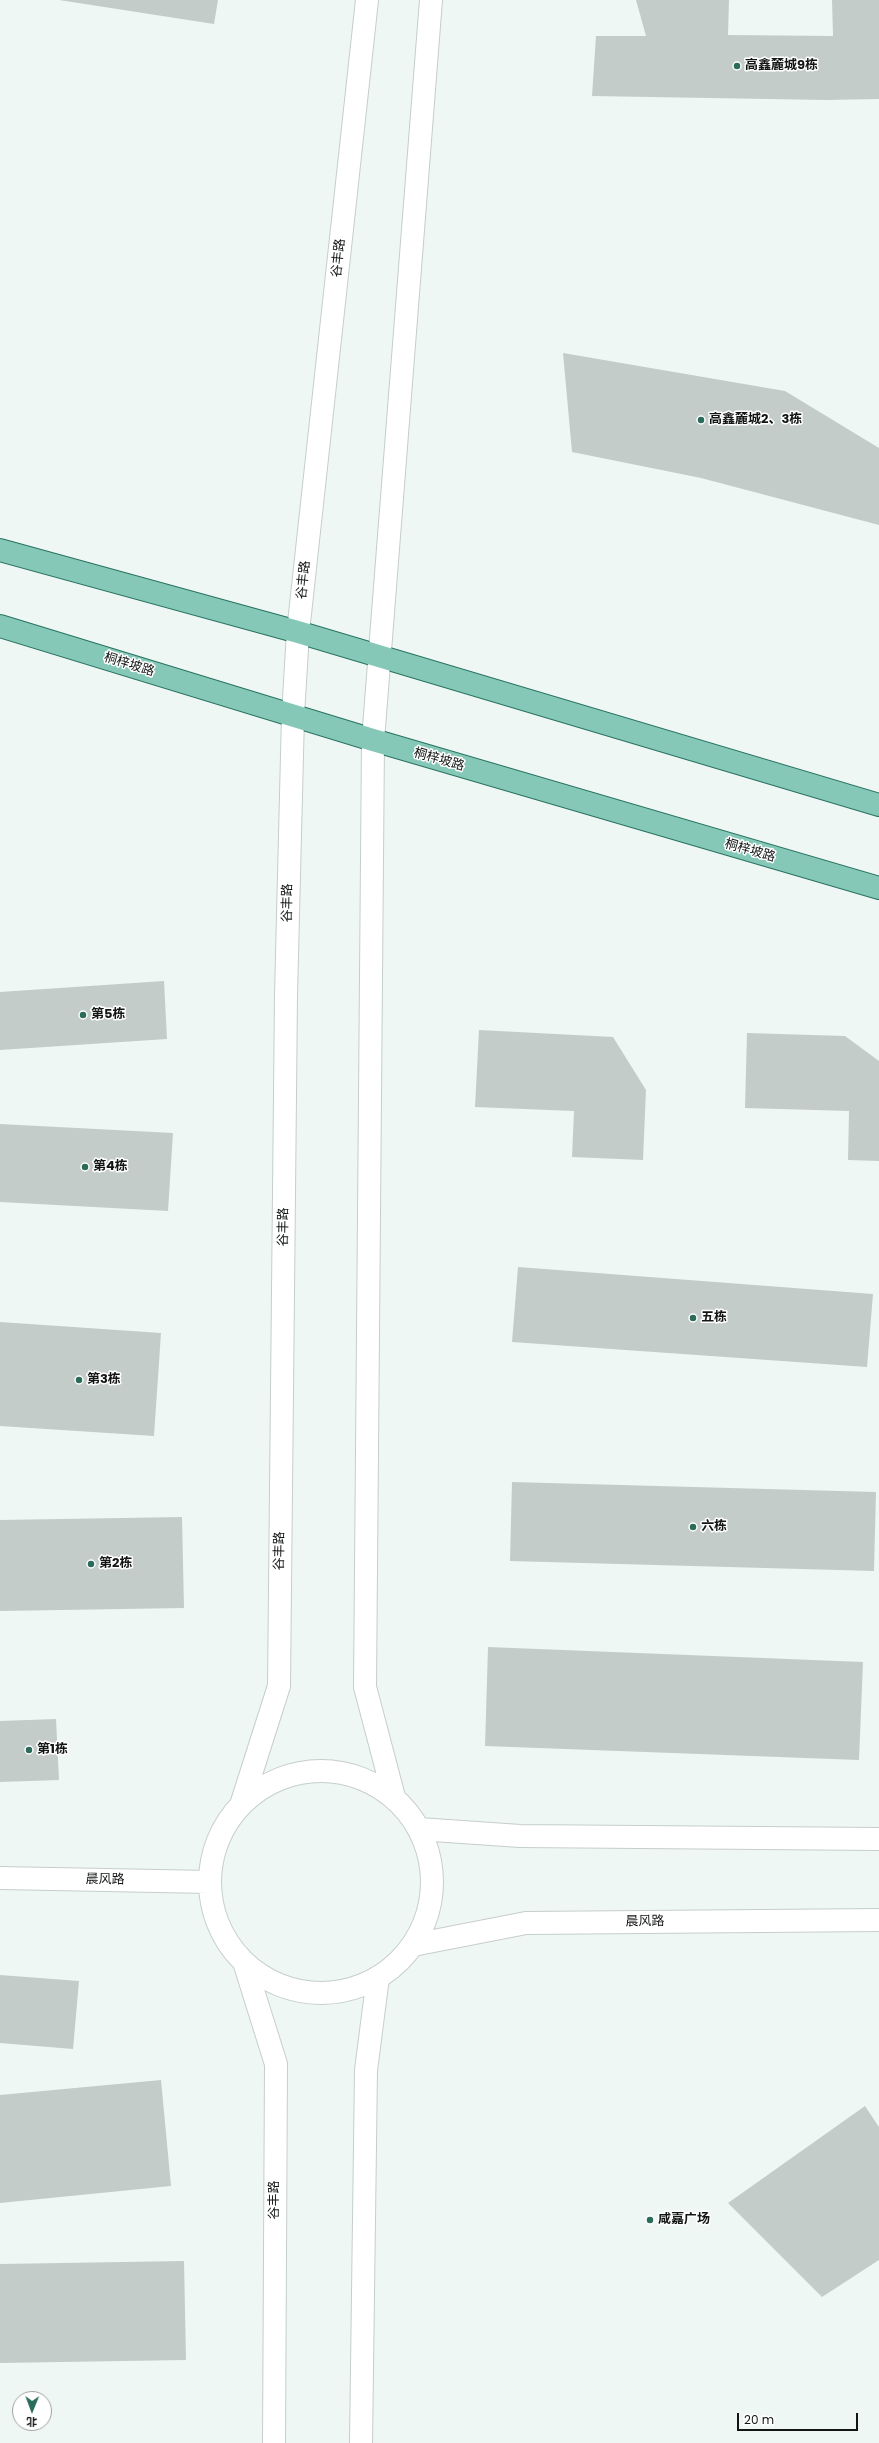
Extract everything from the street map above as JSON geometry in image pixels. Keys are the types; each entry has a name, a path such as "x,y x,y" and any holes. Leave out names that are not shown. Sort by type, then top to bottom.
{"main road":[{"path":"0,550 298,632 879,805"},
{"name":"桐梓坡路","path":"0,626 373,740 879,888"}],"street":[{"name":"谷丰路","path":"241,1805 279,1686 286,995 293,715 298,632 368,0"},
{"path":"394,1797 365,1687 373,740 381,657 431,0"},
{"path":"333,1771 365,1780 394,1797 408,1812 419,1829 430,1857 433,1888 427,1918 413,1945 397,1964 378,1977 344,1990 309,1992 274,1982 244,1962 226,1939 213,1911 210,1882 213,1853 218,1840 224,1827 241,1805 268,1784 299,1773 333,1771"},
{"path":"419,1829 520,1836 879,1839"},
{"name":"晨风路","path":"0,1878 210,1882"},
{"name":"晨风路","path":"413,1945 526,1923 879,1920"},
{"name":"谷丰路","path":"244,1962 276,2064 274,2443"},
{"path":"361,2443 366,2070 378,1977"}],"building":[{"path":"59,0 218,0 214,24"},
{"name":"高鑫麓城9栋","path":"636,0 729,0 728,35 833,36 832,0 879,0 879,99 826,100 592,96 596,36 646,36"},
{"name":"高鑫麓城2、3栋","path":"563,353 785,391 879,448 879,525 701,478 572,452"},
{"name":"第5栋","path":"164,981 167,1039 0,1050 0,992"},
{"path":"479,1030 613,1037 646,1090 643,1160 572,1157 574,1111 475,1107"},
{"path":"747,1033 845,1036 879,1061 879,1161 848,1160 849,1111 745,1108"},
{"name":"第4栋","path":"0,1124 173,1133 168,1211 0,1202"},
{"name":"五栋","path":"518,1267 873,1294 867,1367 512,1342"},
{"name":"第3栋","path":"0,1322 161,1333 154,1436 0,1426"},
{"name":"六栋","path":"512,1482 876,1492 874,1571 510,1561"},
{"name":"第2栋","path":"182,1517 184,1608 0,1611 0,1520"},
{"path":"488,1647 863,1662 859,1760 485,1746"},
{"name":"第1栋","path":"56,1719 59,1780 0,1782 0,1721"},
{"path":"0,1975 79,1981 73,2049 0,2043"},
{"path":"161,2080 171,2186 0,2203 0,2095"},
{"path":"865,2106 879,2127 879,2260 822,2297 728,2203"},
{"path":"184,2261 186,2360 0,2363 0,2264"}],"place":[{"name":"高鑫麓城9栋","path":"737,66"},
{"name":"高鑫麓城2、3栋","path":"701,420"},
{"name":"第5栋","path":"83,1015"},
{"name":"第4栋","path":"85,1167"},
{"name":"五栋","path":"693,1318"},
{"name":"第3栋","path":"79,1380"},
{"name":"六栋","path":"693,1527"},
{"name":"第2栋","path":"91,1564"},
{"name":"第1栋","path":"29,1750"},
{"name":"咸嘉广场","path":"650,2220"}]}
